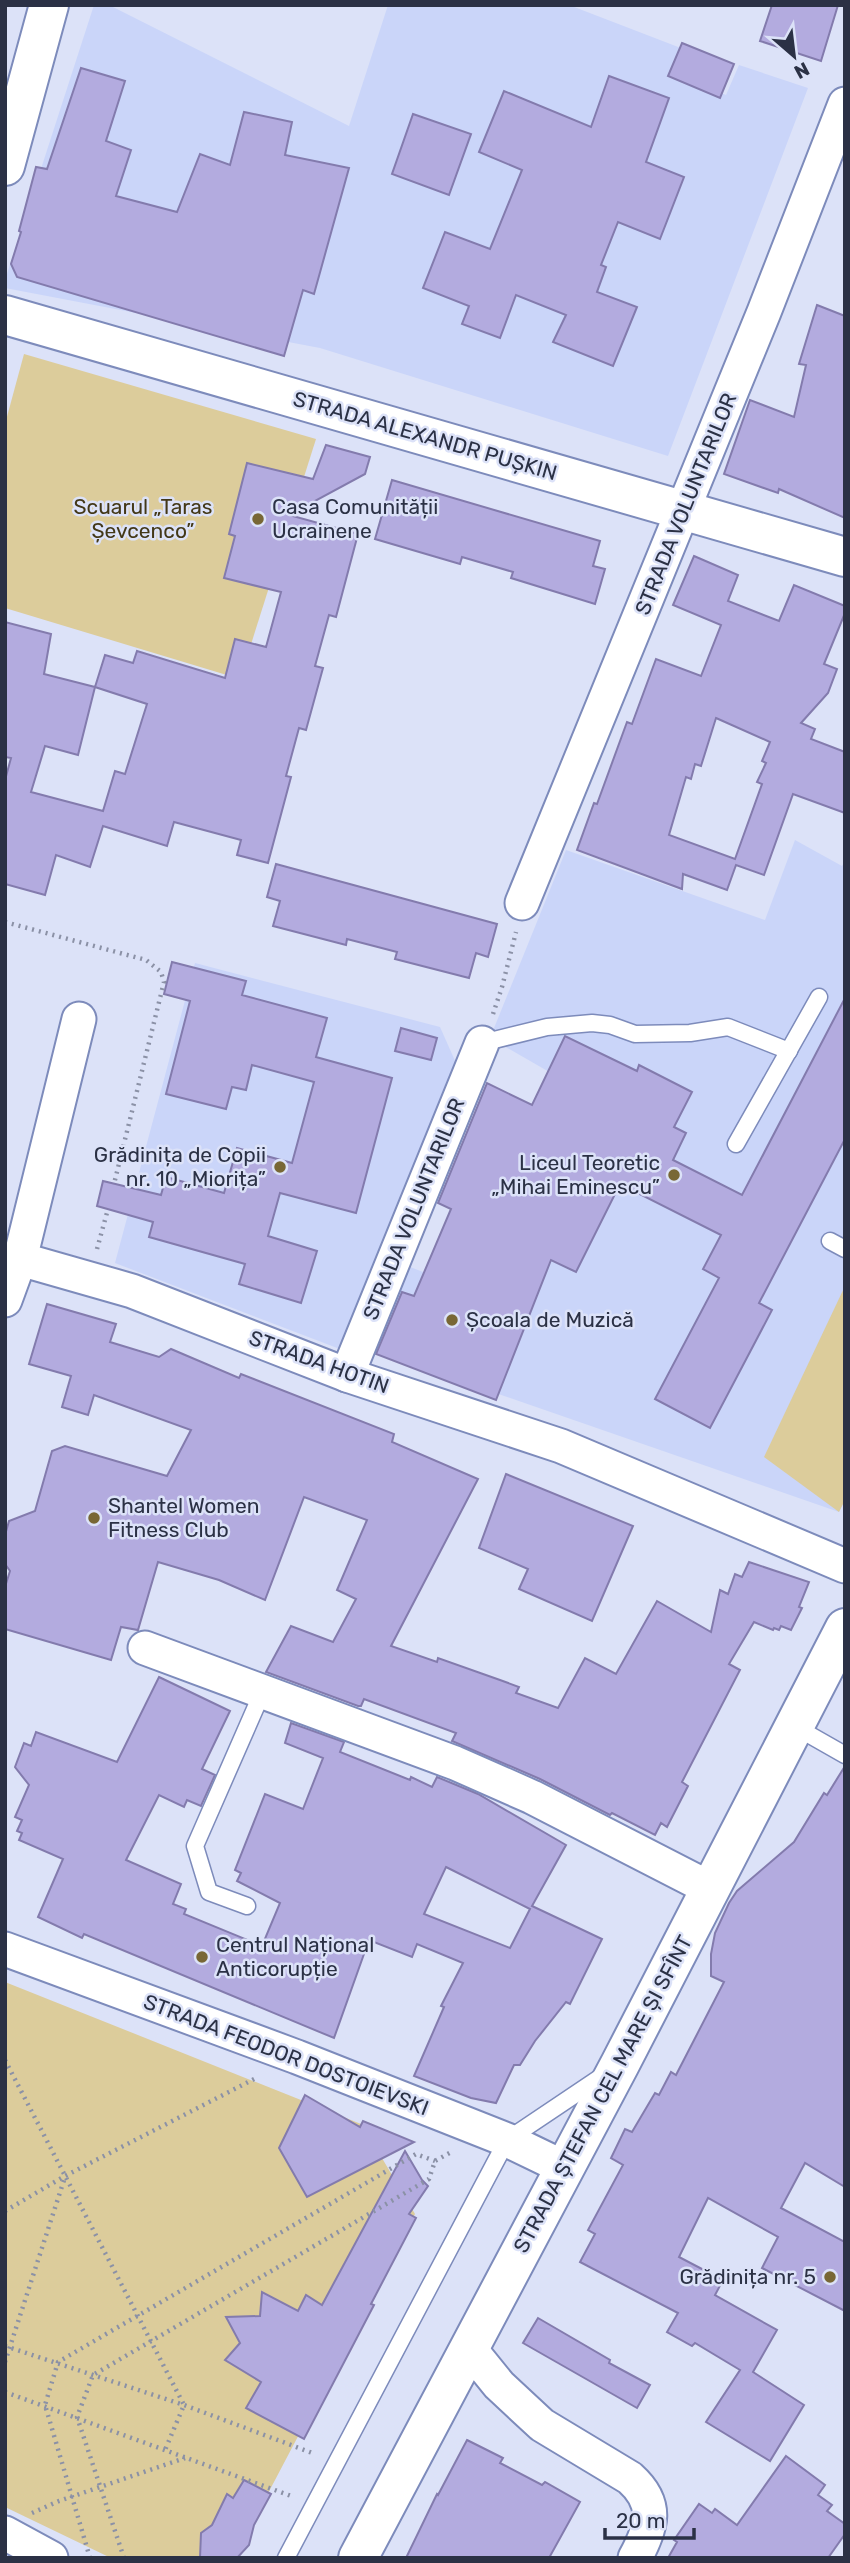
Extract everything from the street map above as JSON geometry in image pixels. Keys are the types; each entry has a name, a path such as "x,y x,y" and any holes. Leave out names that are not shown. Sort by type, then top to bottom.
{"main road":[{"path":"5,166 49,5"},
{"name":"STRADA ALEXANDR PUȘKIN","path":"5,315 845,556"},
{"name":"STRADA ȘTEFAN CEL MARE ȘI SFÎNT","path":"358,2558 620,2064 845,1628"}],"street":[{"name":"STRADA VOLUNTARILOR","path":"522,904 684,510 818,178 845,104"},
{"path":"5,1300 20,1259 79,1019"},
{"name":"STRADA VOLUNTARILOR","path":"347,1374 482,1044"},
{"name":"STRADA HOTIN","path":"20,1259 132,1291 347,1374 561,1446 845,1566"},
{"path":"145,1648 455,1763 532,1797 711,1889"},
{"name":"STRADA FЕODOR DOSTOIEVSKI","path":"5,1949 298,2057 508,2140 565,2168"},
{"path":"469,2348 499,2385 542,2425 630,2478 642,2489 648,2503 650,2519 647,2537 635,2558"},
{"path":"6,2533 51,2558"}],"lane":[{"path":"736,1144 819,997"},
{"path":"482,1044 547,1027 592,1023 610,1025 635,1034 690,1033 729,1027 789,1051"},
{"path":"830,1241 845,1249"},
{"path":"247,1906 209,1892 195,1846 262,1693"},
{"path":"794,1726 845,1755"},
{"path":"286,2558 508,2140 620,2064"}],"path":[{"path":"482,1044 502,987 522,904"},
{"path":"5,922 146,960 161,972 164,982 114,1184"},
{"path":"89,1279 108,1209"},
{"path":"5,2211 65,2176 298,2057"},
{"path":"5,2060 184,2405"},
{"path":"90,2558 45,2405 58,2362 416,2154 435,2161 429,2179 93,2375 77,2417 124,2558"},
{"path":"5,2362 65,2176"},
{"path":"8,2346 184,2405 303,2451 337,2461"},
{"path":"5,2392 314,2504"},
{"path":"165,2450 184,2405"},
{"path":"6,2533 36,2510 186,2458"}],"shaded area":[{"path":"94,5 109,5 349,126 388,5 569,5 686,50 675,74 726,95 739,65 808,88 668,456 320,348 5,288 5,280"},
{"name":"Liceul Teoretic „Mihai Eminescu”","path":"795,840 842,866 845,861 845,1500 839,1512 366,1348 400,1263 474,1292 502,1178 551,1073 490,1038 566,850 765,920"},
{"name":"Grădinița de Copii nr. 10 „Miorița”","path":"195,963 440,1027 460,1072 345,1351 115,1263"}],"green space":[{"name":"Scuarul „Taras Șevcenco”","path":"24,354 316,439 240,679 5,608 5,424"},
{"path":"845,1286 845,1500 839,1512 764,1457"},
{"path":"5,1982 386,2134 379,2153 415,2214 234,2558 111,2558 5,2507"}],"building":[{"path":"772,5 838,5 821,61 760,41"},
{"path":"682,43 734,64 720,98 668,76"},
{"path":"81,68 125,81 106,141 131,150 116,196 177,212 200,154 230,165 244,112 292,122 285,155 349,168 314,294 303,290 284,356 17,277 11,264 36,167 47,169"},
{"path":"609,76 669,98 646,162 684,177 660,239 618,222 601,265 606,267 597,292 637,307 613,366 553,342 566,315 516,295 500,338 462,324 469,306 423,288 445,232 490,249 522,170 479,152 504,91 591,127"},
{"path":"413,114 471,134 449,195 392,174"},
{"path":"817,305 845,316 845,518 779,489 778,493 724,474 750,400 794,417 806,365 799,364"},
{"path":"326,445 370,457 365,474 289,515 358,534 336,617 329,615 315,666 323,668 306,730 299,728 286,776 291,777 268,863 237,855 241,840 174,822 167,846 103,826 90,867 56,855 45,895 5,884 5,780 11,758 5,757 5,622 51,634 44,674 95,687 105,655 133,663 137,651 225,678 235,639 266,647 281,592 224,578 235,536 229,534 247,463 313,479","holes":["95,687 147,704 125,774 115,771 103,811 31,792 45,746 78,755"]},
{"path":"392,480 600,541 593,566 605,569 595,604 511,578 513,572 462,557 460,564 375,539"},
{"path":"694,556 738,575 728,601 779,621 794,585 845,606 845,613 824,664 837,669 828,693 801,723 815,729 811,739 845,752 845,813 793,794 764,875 736,865 727,890 683,874 682,889 577,850 627,722 632,724 656,659 701,676 721,625 673,605","holes":["716,718 770,742 762,761 766,763 757,782 762,784 735,859 669,835 686,777 691,779 695,764 701,766"]},
{"path":"276,864 497,924 488,957 476,953 469,978 395,959 397,952 347,939 346,945 273,926 280,901 267,897"},
{"path":"172,962 246,981 242,995 327,1018 316,1057 392,1078 356,1213 280,1193 268,1236 317,1251 301,1303 239,1284 245,1264 149,1237 153,1222 97,1206 103,1181 161,1195 166,1177 224,1193 237,1148 292,1163 314,1082 252,1065 246,1090 232,1087 226,1109 166,1094 190,1001 164,994"},
{"path":"845,998 845,1139 759,1303 772,1310 710,1428 655,1399 719,1278 703,1269 721,1235 620,1184 576,1272 551,1260 496,1400 376,1354 402,1292 414,1296 451,1209 438,1203 487,1083 532,1105 565,1036 637,1071 639,1065 692,1092 674,1127 686,1133 673,1160 742,1195"},
{"path":"401,1028 437,1038 431,1060 395,1051"},
{"path":"47,1304 116,1324 110,1342 159,1357 171,1349 239,1378 241,1374 394,1434 392,1442 478,1479 391,1646 437,1662 438,1658 519,1687 516,1693 558,1708 585,1658 616,1674 657,1601 711,1632 720,1590 728,1594 735,1574 742,1577 749,1562 809,1582 799,1607 802,1608 791,1630 781,1626 779,1630 773,1630 754,1622 729,1664 740,1670 682,1782 688,1786 667,1827 661,1823 655,1835 540,1779 452,1741 456,1733 364,1699 361,1706 358,1706 266,1672 291,1626 333,1642 356,1599 337,1590 367,1520 304,1497 265,1600 219,1580 158,1562 138,1630 121,1627 111,1660 5,1629 5,1587 10,1571 5,1564 5,1535 9,1521 35,1511 52,1451 65,1446 167,1476 191,1430 94,1395 88,1415 62,1407 71,1376 29,1364"},
{"path":"506,1474 633,1526 592,1621 519,1589 528,1569 479,1548"},
{"path":"159,1677 230,1711 202,1769 215,1775 201,1806 187,1800 184,1807 159,1795 126,1860 181,1884 173,1904 186,1909 184,1914 262,1946 280,1903 237,1881 241,1873 235,1870 265,1794 303,1809 323,1758 285,1743 291,1723 344,1742 340,1752 410,1780 411,1777 432,1787 437,1777 478,1794 566,1845 532,1906 602,1939 570,2004 566,2002 520,2065 514,2065 496,2103 471,2098 414,2076 444,2007 441,2006 463,1963 417,1944 412,1957 369,1940 334,2038 84,1934 82,1938 38,1917 63,1859 19,1840 22,1833 17,1831 22,1820 15,1817 29,1785 15,1767 24,1743 31,1746 36,1732 117,1762","holes":["446,1867 530,1909 510,1948 424,1914"]},
{"path":"845,1766 845,2187 805,2163 781,2208 845,2242 845,2311 762,2268 778,2237 708,2198 679,2257 723,2280 715,2295 777,2330 753,2372 804,2405 770,2461 706,2422 740,2370 695,2343 692,2346 667,2332 678,2313 580,2262 595,2234 588,2230 623,2165 611,2158 625,2129 632,2132 655,2093 659,2095 671,2072 676,2075 724,1982 711,1976 711,1954 715,1933 729,1903 737,1891 794,1842 824,1793 827,1795"},
{"path":"305,2095 360,2127 363,2121 414,2142 307,2197 279,2148"},
{"path":"405,2151 428,2186 409,2214 416,2218 304,2439 246,2408 261,2382 225,2360 240,2343 226,2317 260,2316 262,2292 298,2311 306,2295 322,2305"},
{"path":"538,2318 610,2360 609,2363 650,2385 637,2408 523,2343"},
{"path":"467,2440 503,2458 500,2463 542,2485 545,2482 580,2502 549,2558 406,2558"},
{"path":"786,2456 825,2485 818,2495 832,2505 827,2511 845,2524 845,2534 828,2558 668,2558 677,2542 674,2540 699,2504 712,2513 715,2509 737,2525"},
{"path":"244,2480 271,2494 254,2525 249,2545 237,2558 200,2558 201,2533 212,2525 227,2494 233,2498"}],"place":[{"name":"Casa Comunității Ucrainene","path":"258,519"},
{"name":"Grădinița de Copii nr. 10 „Miorița”","path":"280,1167"},
{"name":"Liceul Teoretic „Mihai Eminescu”","path":"674,1175"},
{"name":"Școala de Muzică","path":"452,1320"},
{"name":"Shantel Women Fitness Club","path":"94,1518"},
{"name":"Centrul Național Anticorupție","path":"202,1957"},
{"name":"Grădinița nr. 5","path":"830,2277"}]}
